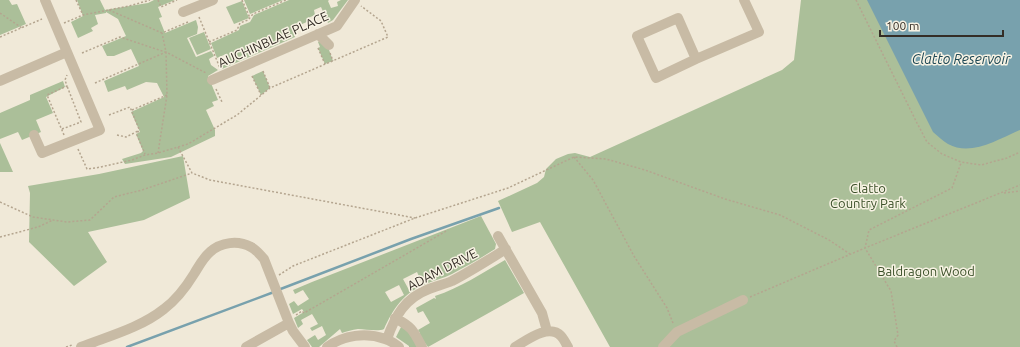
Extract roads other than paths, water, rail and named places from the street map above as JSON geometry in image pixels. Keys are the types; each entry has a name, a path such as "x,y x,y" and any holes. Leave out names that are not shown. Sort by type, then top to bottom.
{"street":[{"path":"34,135 42,153 100,130 45,0"},
{"path":"183,12 212,0"},
{"name":"AUCHINBLAE PLACE","path":"212,80 337,26 355,0"},
{"path":"696,59 678,18 637,36 656,78 759,32 744,0"},
{"path":"318,34 329,45"},
{"path":"0,81 67,52"},
{"path":"498,236 542,313 547,331"},
{"path":"81,347 134,327 155,316 176,298 210,252 218,246 228,243 240,243 251,247 264,259 276,280 279,297 288,321 293,331 305,347"},
{"name":"ADAM DRIVE","path":"386,339 395,318 401,309 420,293 453,280 506,250"},
{"path":"663,347 677,332 742,300"},
{"path":"395,318 408,325 414,332 422,347"},
{"path":"246,347 288,321"},
{"path":"515,347 539,333 547,331 551,331 562,336 568,347"},
{"path":"327,347 336,341 357,335 386,339 399,347"}],"water":[{"name":"Clatto Reservoir","path":"867,0 1020,0 1020,130 994,142 975,148 966,149 957,148 940,138 933,132"}],"waterway":[{"path":"278,290 411,239 499,208"},
{"path":"127,347 274,292"}],"park label":[{"name":"Clatto Country Park","path":"868,196"},
{"name":"Baldragon Wood","path":"926,271"}]}
